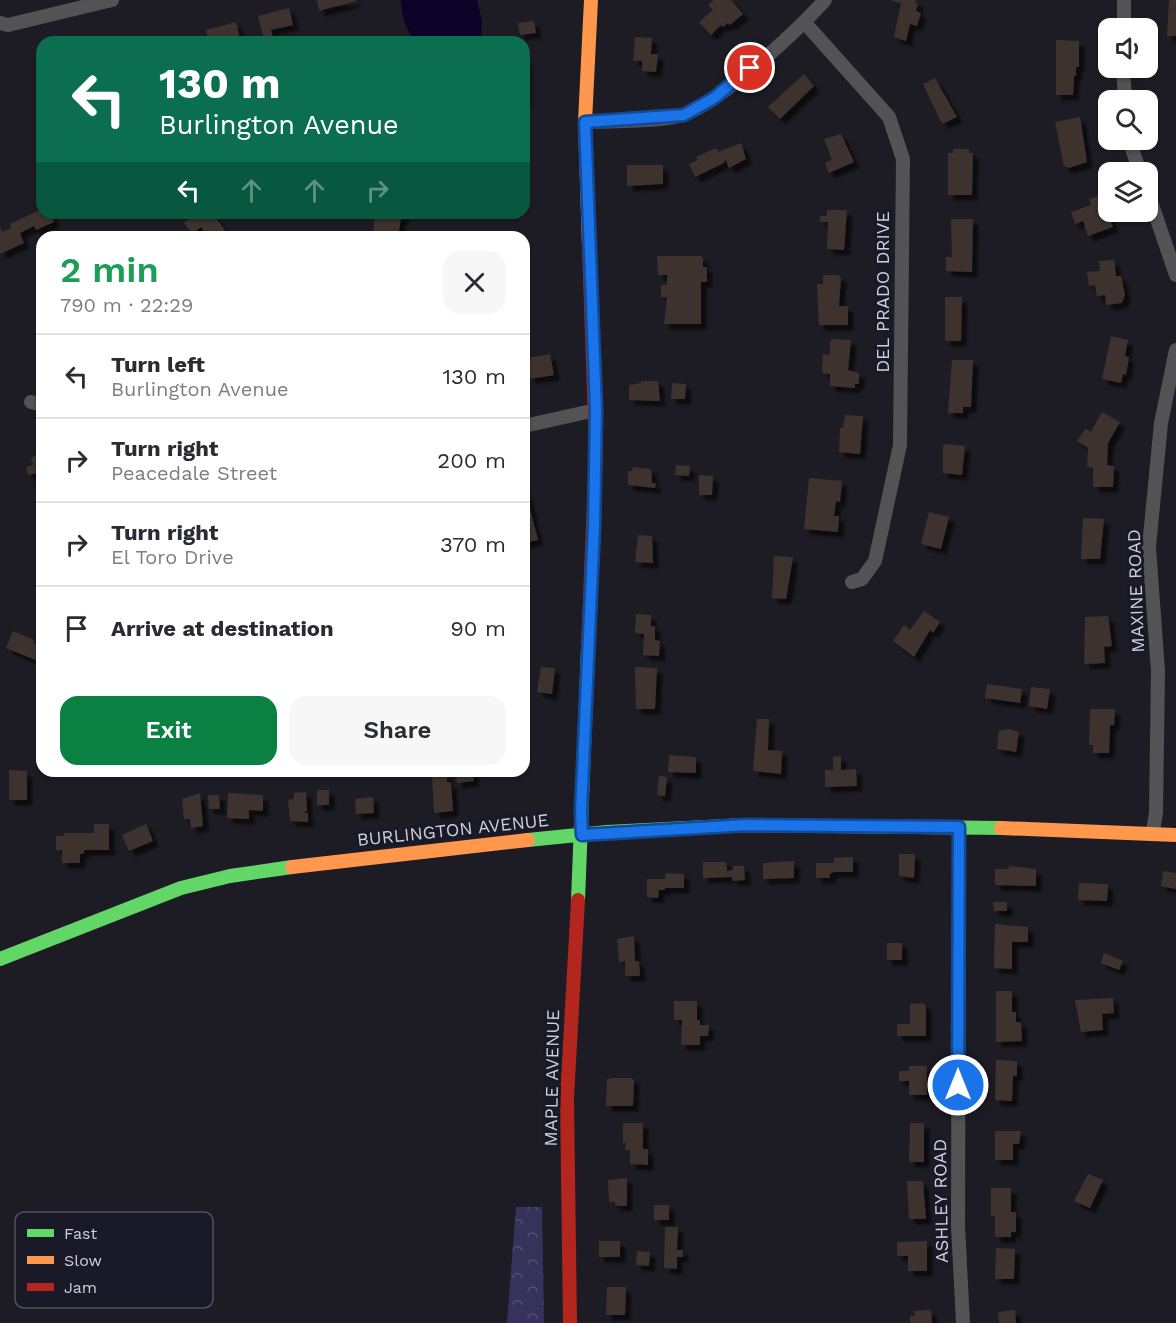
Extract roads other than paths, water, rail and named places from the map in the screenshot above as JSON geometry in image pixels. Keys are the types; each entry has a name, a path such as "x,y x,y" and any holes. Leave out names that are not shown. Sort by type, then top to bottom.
{"main road":[{"name":"MAPLE AVENUE","path":"570,1323 567,1098 582,835 581,811 594,539 596,410 585,122 591,0"},
{"name":"BURLINGTON AVENUE","path":"0,959 181,888 230,876 348,859 582,835 746,825 959,827 1153,832 1176,836"}],"street":[{"path":"0,23 8,25 112,0"},
{"path":"585,122 684,115 714,98 805,23 825,0"},
{"path":"1124,0 1124,18"},
{"name":"DEL PRADO DRIVE","path":"805,23 889,117 903,159 900,445 875,561 862,579 852,582"},
{"path":"1158,222 1176,275"},
{"name":"MAXINE ROAD","path":"1153,832 1156,812 1158,671 1149,547 1161,423 1176,350"},
{"path":"530,425 596,410"},
{"name":"ASHLEY ROAD","path":"959,827 958,1226 963,1323"}]}
